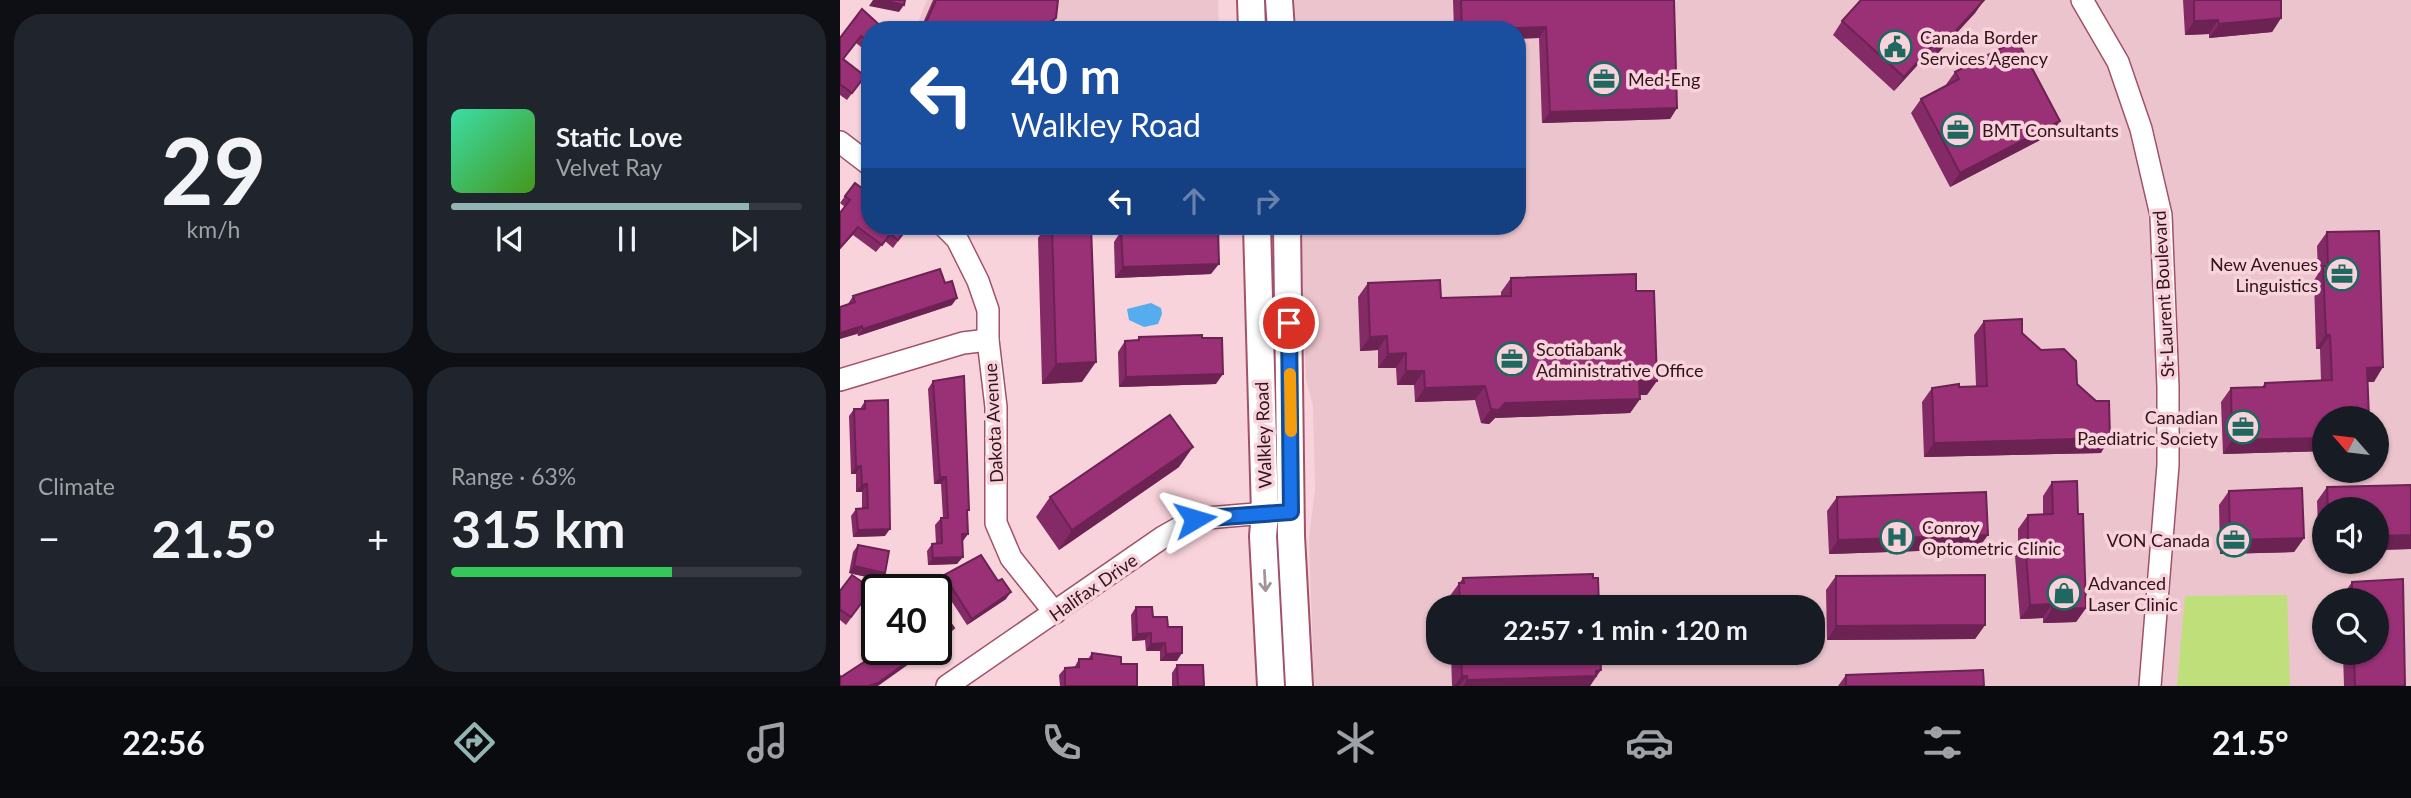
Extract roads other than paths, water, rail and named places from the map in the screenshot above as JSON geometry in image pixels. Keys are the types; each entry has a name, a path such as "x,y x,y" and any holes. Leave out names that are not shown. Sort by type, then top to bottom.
{"main road":[{"path":"1251,0 1252,21"},
{"path":"1279,0 1280,21"},
{"name":"Walkley Road","path":"1258,235 1278,512 1299,686"},
{"name":"Walkley Road","path":"1271,686 1263,536 1278,512 1287,235"}],"street":[{"name":"St-Laurent Boulevard","path":"2082,0 2118,62 2141,129 2161,215 2168,387 2168,465 2150,686"},
{"path":"840,142 861,158"},
{"name":"Dakota Avenue","path":"953,235 978,281 988,310 988,340 996,407 996,523 1012,558 1055,613"},
{"path":"840,380 963,343 988,340"},
{"name":"Halifax Drive","path":"947,686 1163,537 1195,519 1278,512"}],"water":[{"path":"1151,303 1161,308 1158,324 1144,327 1129,320 1127,309"}],"place":[{"name":"Canada Border Services Agency","path":"1895,47"},
{"name":"Med-Eng","path":"1604,79"},
{"name":"BMT Consultants","path":"1958,130"},
{"name":"New Avenues Linguistics","path":"2342,274"},
{"name":"Scotiabank Administrative Office","path":"1512,359"},
{"name":"Canadian Paediatric Society","path":"2243,427"},
{"name":"Conroy Optometric Clinic","path":"1897,537"},
{"name":"VON Canada","path":"2234,540"},
{"name":"Advanced Laser Clinic","path":"2064,593"}]}
